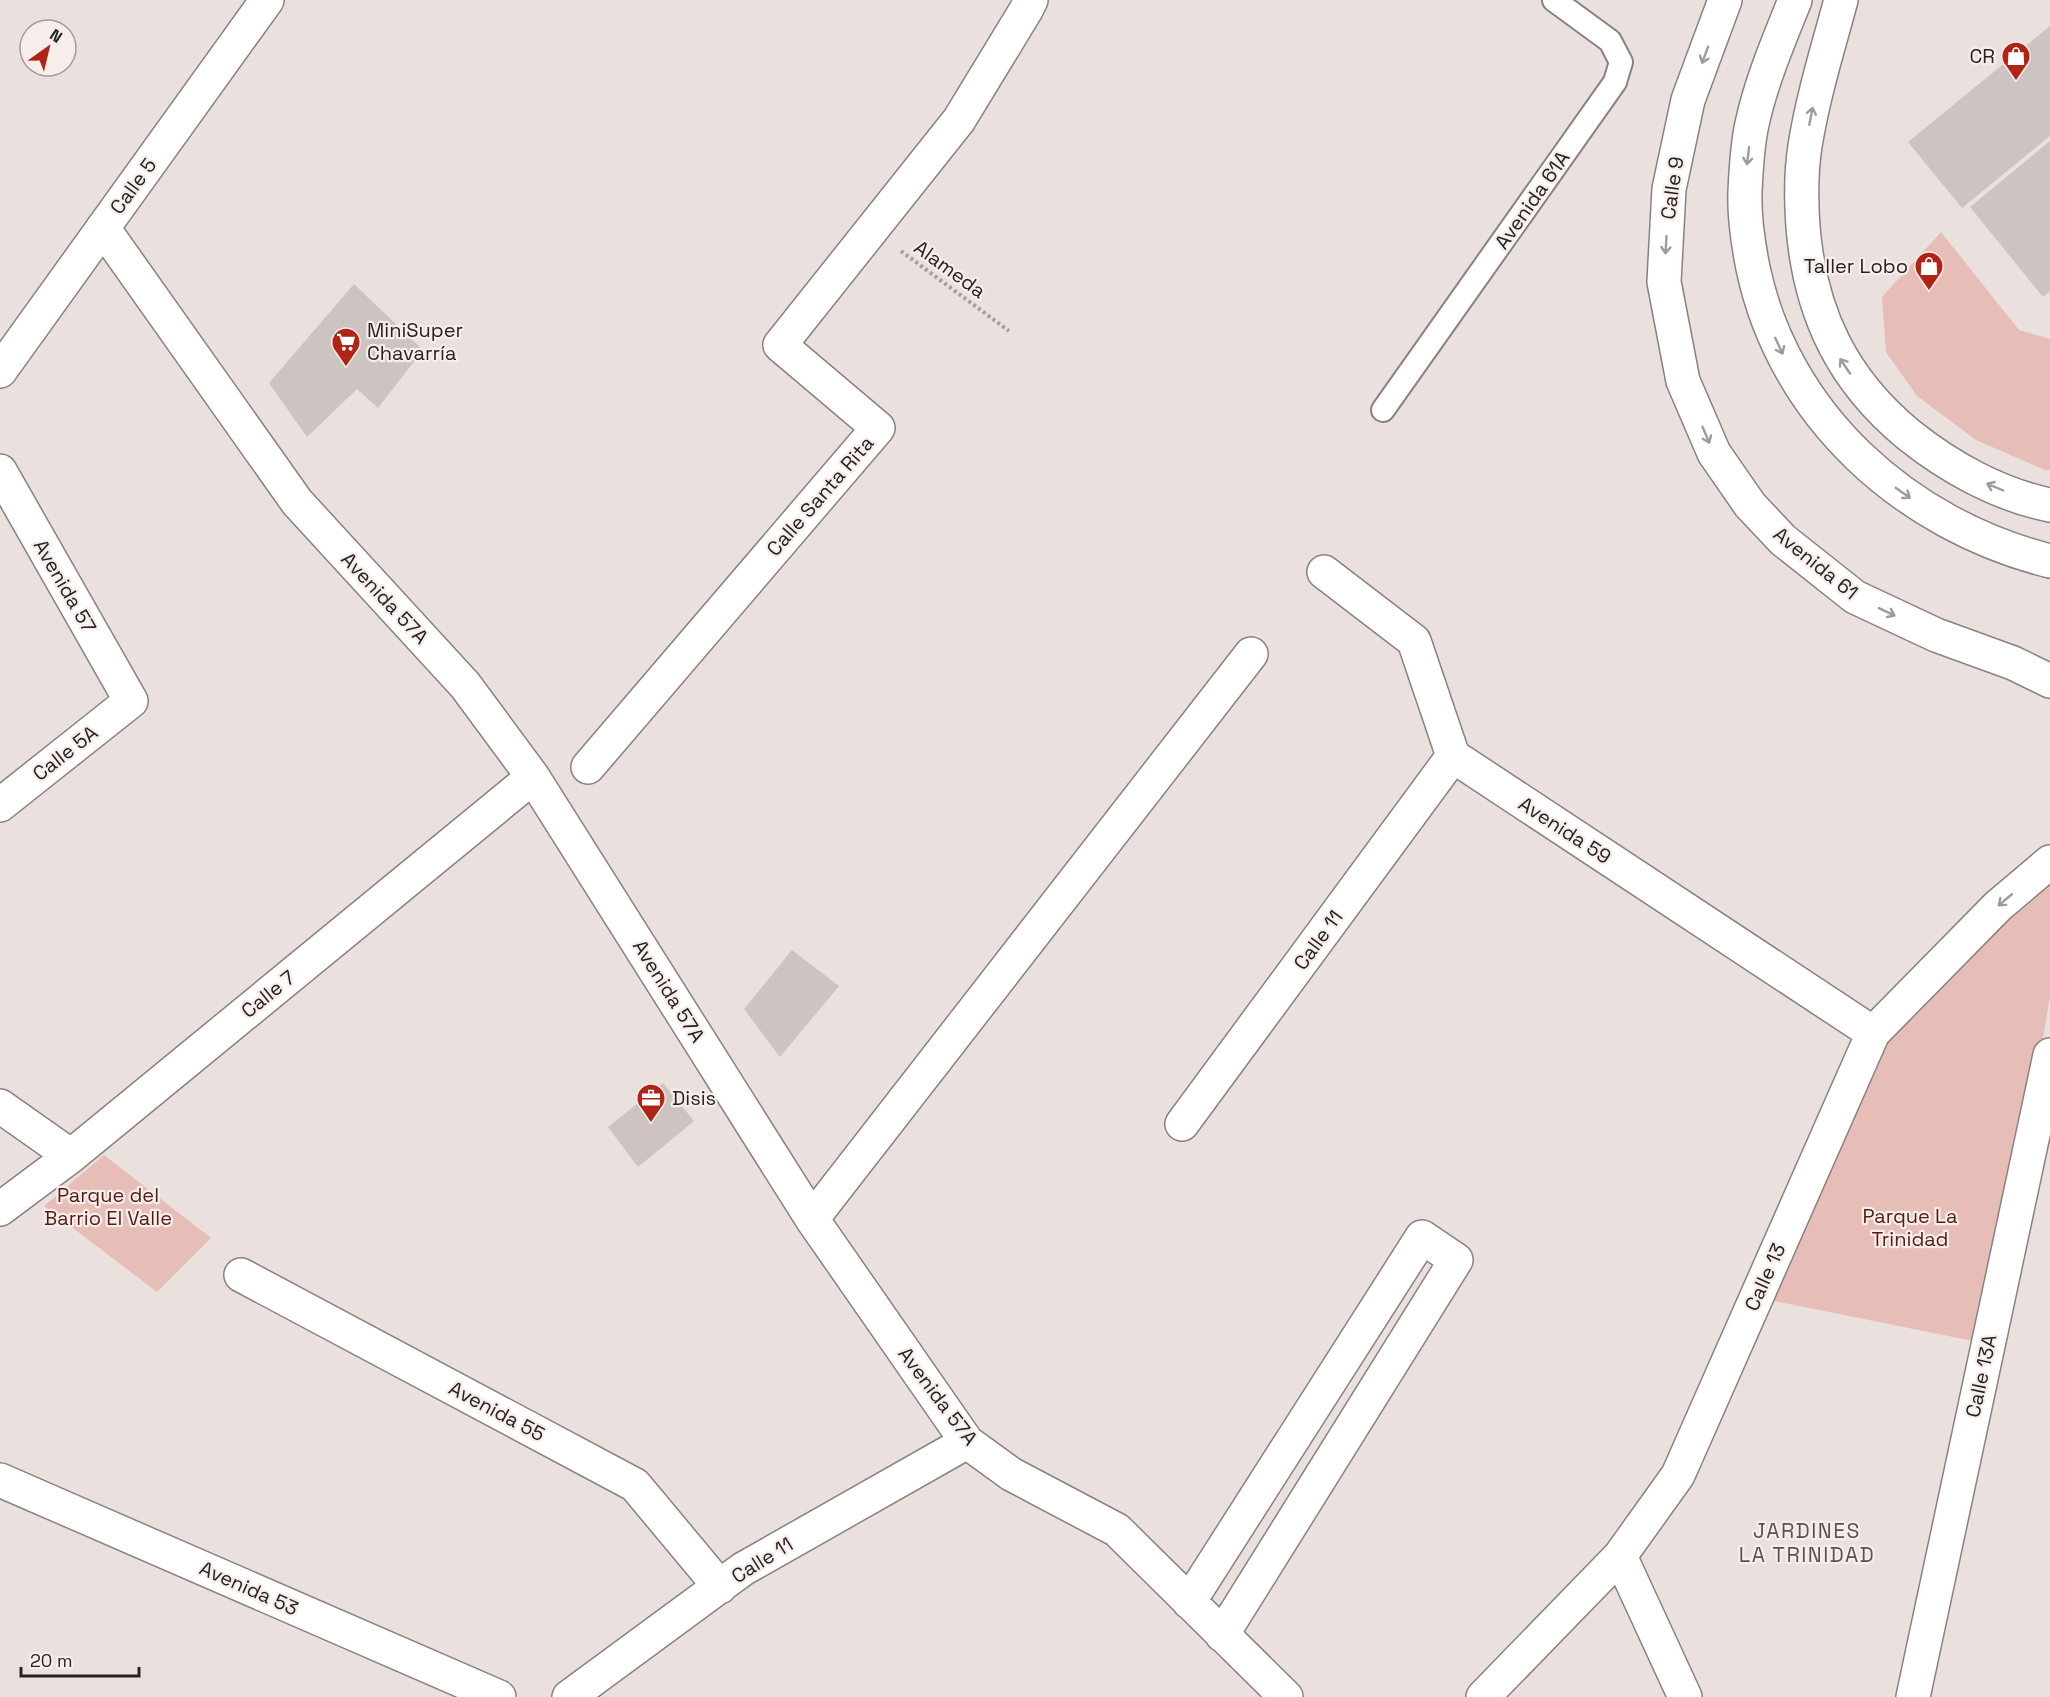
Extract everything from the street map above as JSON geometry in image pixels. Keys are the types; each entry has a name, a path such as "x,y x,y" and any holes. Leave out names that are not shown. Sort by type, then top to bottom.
{"main road":[{"name":"Calle 5","path":"0,371 267,0"},
{"name":"Calle Santa Rita","path":"588,767 878,428 780,345 959,120 1031,0"},
{"name":"Calle 9","path":"1683,381 1664,282 1669,189 1688,100 1725,0"},
{"path":"1770,0 1746,165 1745,212 1755,279 1767,318 1780,348 1813,405 1841,440 1903,494 1960,528 2050,561"},
{"path":"1752,124 1770,65 1795,0"},
{"path":"1841,0 1813,105 1803,169 1802,216 1808,268 1821,317 1839,356 1853,377 1881,410 1906,433 1944,460 1989,485 2013,495 2050,505"},
{"name":"Avenida 57A","path":"103,228 297,502 465,685 533,777 812,1219 967,1442 1011,1474 1117,1530 1286,1697"},
{"name":"Avenida 61","path":"1683,381 1714,453 1750,505 1783,540 1855,597 1936,635 2013,663 2050,681"},
{"name":"Avenida 57","path":"0,471 130,701"},
{"path":"1324,572 1414,641 1453,756"},
{"path":"812,1219 1251,654"},
{"name":"Calle 5A","path":"0,805 130,701"},
{"name":"Avenida 59","path":"1453,756 1873,1033"},
{"name":"Calle 11","path":"1182,1124 1453,756"},
{"name":"Calle 7","path":"0,1209 70,1156 533,777"},
{"name":"Calle 13","path":"1483,1697 1620,1556 1678,1475 1873,1033 1998,906 2050,862"},
{"name":"Calle 13A","path":"1913,1697 2050,1055"},
{"path":"0,1106 70,1156"},
{"path":"1189,1602 1422,1237 1456,1260 1222,1635"},
{"name":"Avenida 55","path":"241,1275 635,1485 720,1587"},
{"name":"Calle 11","path":"569,1697 743,1569 967,1442"},
{"name":"Avenida 53","path":"0,1480 499,1697"},
{"path":"1620,1556 1685,1697"}],"lane":[{"name":"Avenida 61A","path":"1383,410 1615,82 1621,62 1610,41 1554,0"}],"path":[{"name":"Alameda","path":"873,230 1010,331"}],"green space":[{"path":"1941,232 2019,330 2050,339 2050,470 2045,470 1976,440 1917,396 1886,352 1882,297"},
{"name":"Parque La Trinidad","path":"2050,880 2050,996 2003,1276 1988,1344 1769,1300 1884,1039"},
{"name":"Parque del Barrio El Valle","path":"104,1155 211,1238 157,1292 44,1206"}],"building":[{"name":"CR","path":"2050,26 2050,136 1962,208 1908,142"},
{"path":"2050,141 2050,291 2043,297 1970,207"},
{"name":"MiniSuper Chavarría","path":"354,284 423,350 378,408 357,389 307,437 269,383"},
{"path":"792,950 839,986 780,1057 744,1009"},
{"name":"Disis","path":"663,1083 694,1121 638,1167 608,1127"}],"place":[{"name":"CR","path":"2016,82"},
{"name":"Taller Lobo","path":"1929,292"},
{"name":"MiniSuper Chavarría","path":"346,368"},
{"name":"Disis","path":"651,1124"}],"district":[{"name":"JARDINES LA TRINIDAD","path":"1807,1543"}]}
